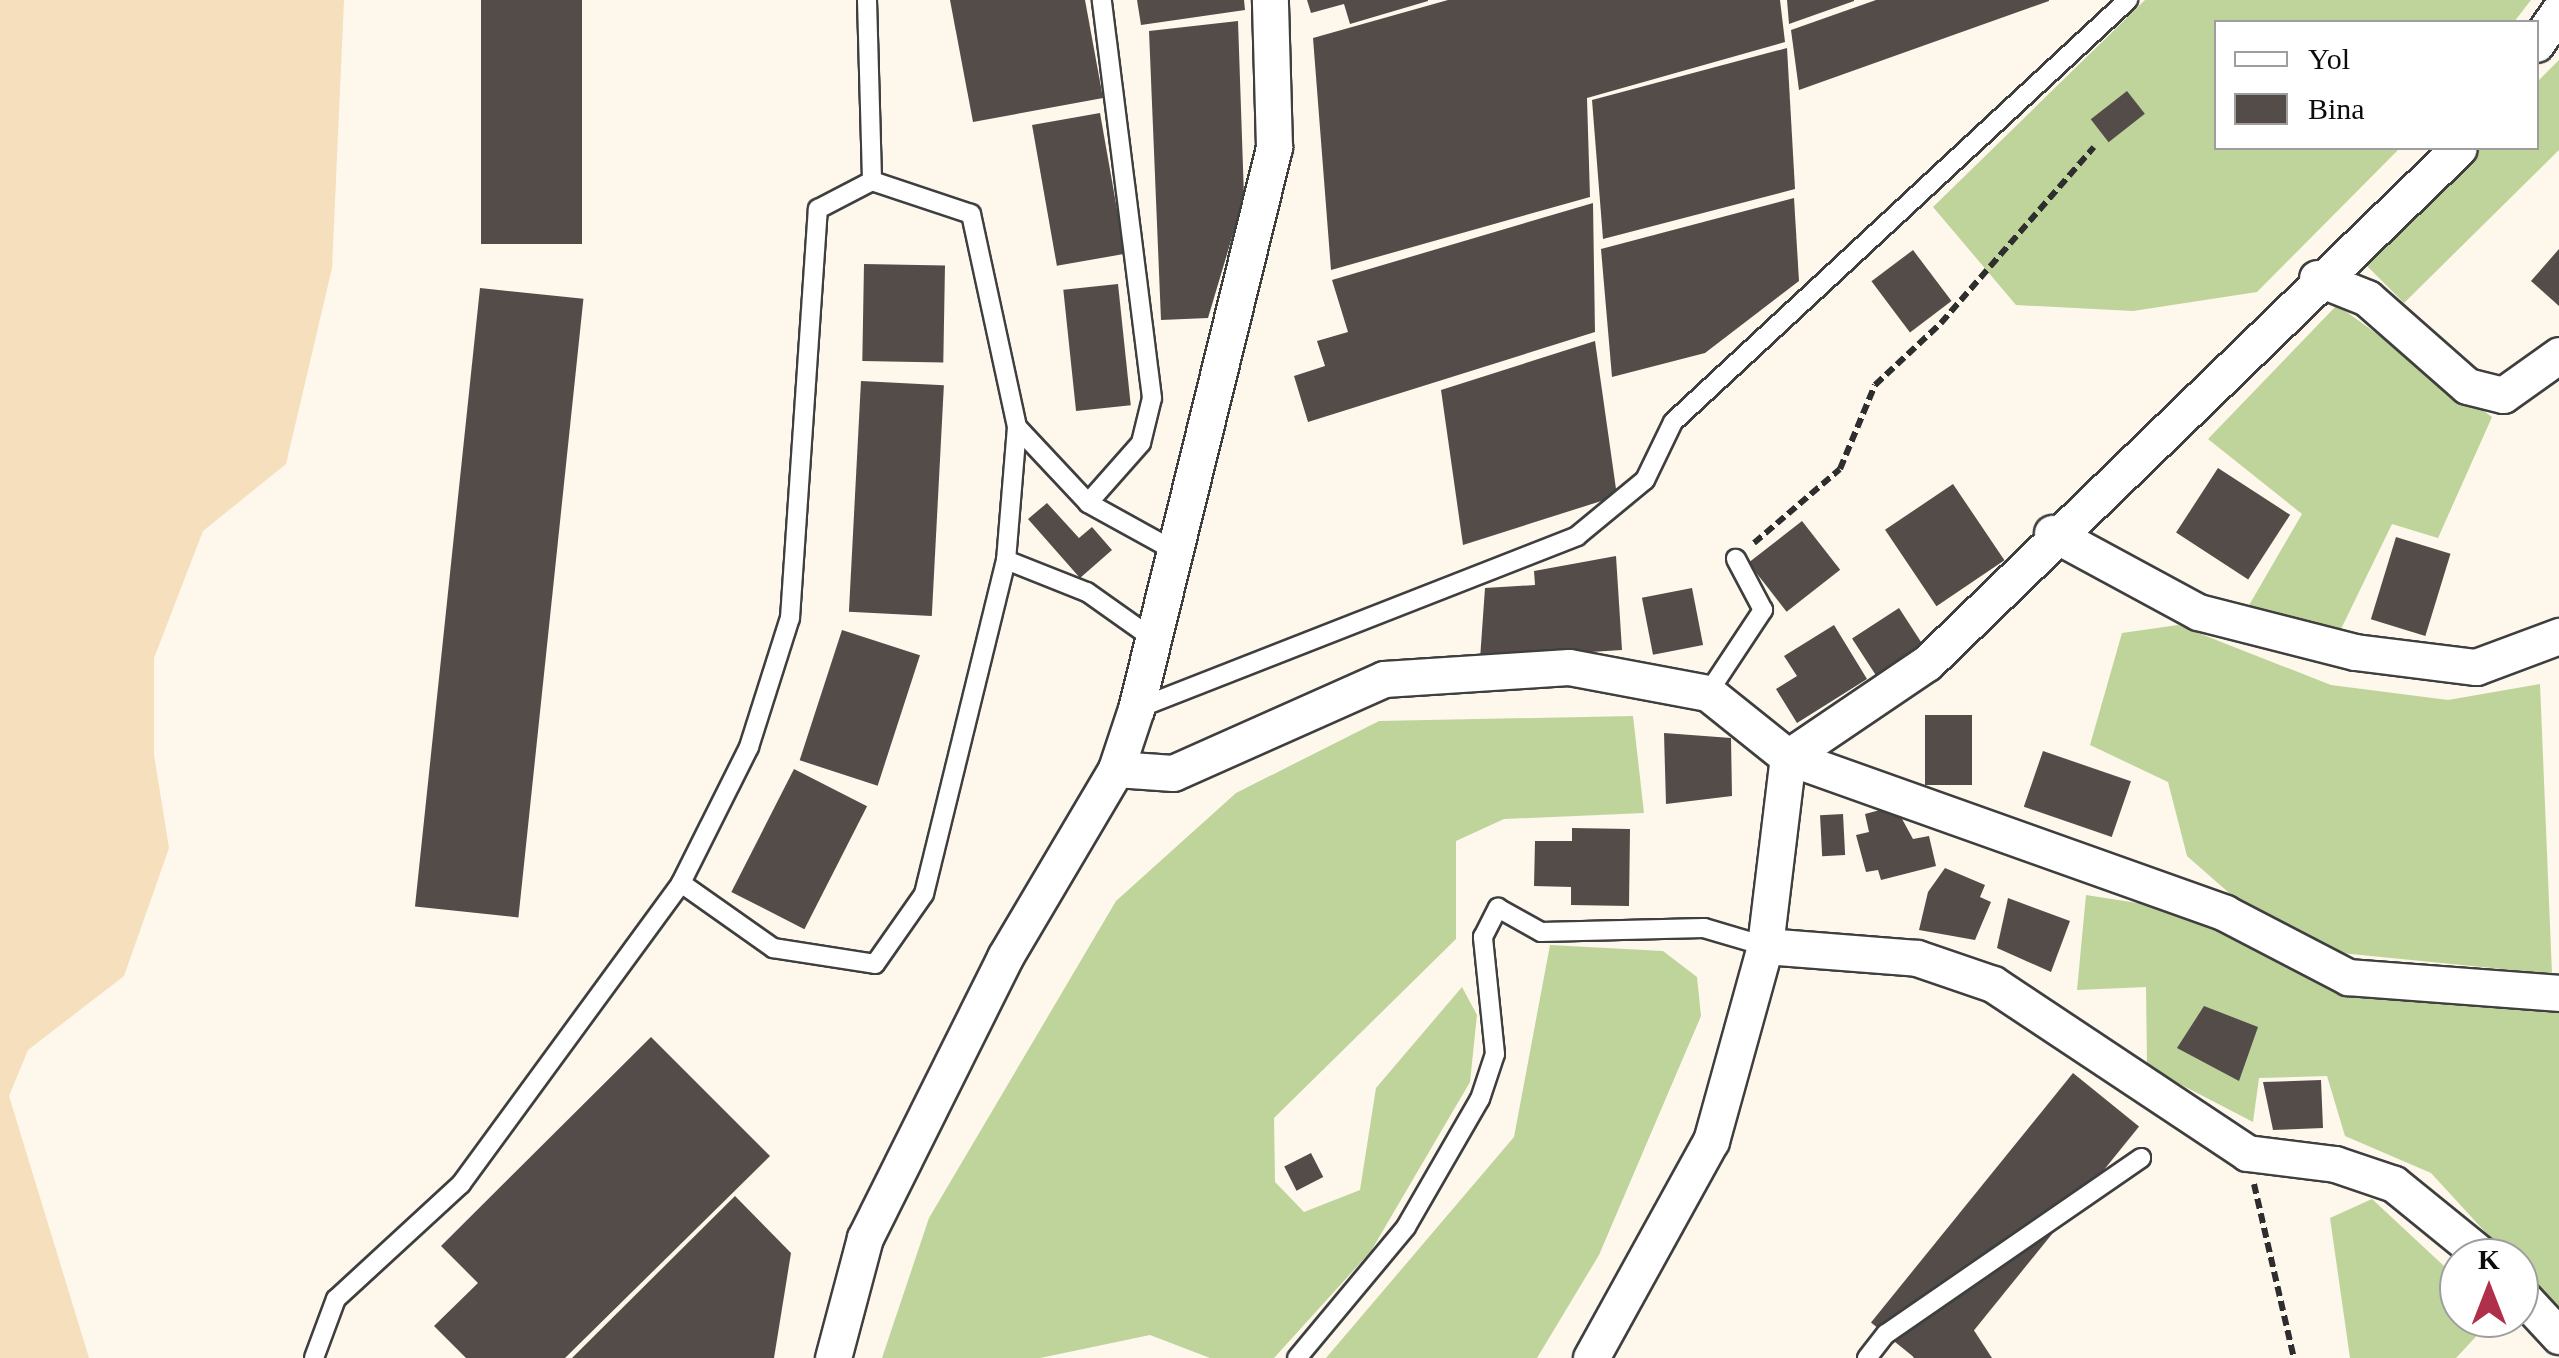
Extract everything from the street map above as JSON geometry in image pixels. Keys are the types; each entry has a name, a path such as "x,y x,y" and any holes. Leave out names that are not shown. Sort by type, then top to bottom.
{"street":[{"path":"832,1358 865,1238 930,1100 1116,769 1136,709 1274,147 1270,0"},
{"path":"2539,40 2559,11"},
{"path":"1591,1358 1711,1140 1765,946 1788,757 1927,664 2052,533 2456,150"},
{"path":"2317,278 2367,298 2468,386 2502,395 2559,355"},
{"path":"2052,533 2198,612 2355,652 2476,667 2559,636"},
{"path":"1116,769 1174,773 1384,679 1570,667 1708,693 1788,757 2225,913 2348,977 2559,993"},
{"path":"1765,946 1917,958 1993,984 2246,1154 2335,1164 2394,1184 2460,1238"},
{"path":"2539,1314 2559,1336"}],"lane":[{"path":"867,0 872,181"},
{"path":"1088,503 1142,442 1152,398 1102,0"},
{"path":"1136,709 1577,536 1645,480 1674,422 2128,0"},
{"path":"314,1358 336,1299 461,1184 680,882 749,747 790,618 818,210 872,181 971,214 1017,428 1006,560 924,894 875,964 773,948 680,882"},
{"path":"1017,428 1088,503 1174,550"},
{"path":"1708,693 1764,610 1736,559"},
{"path":"1006,560 1087,592 1152,638"},
{"path":"1297,1358 1406,1227 1480,1099 1495,1054 1483,937 1498,908 1541,932 1704,928 1765,946"},
{"path":"1867,1358 1886,1334 2141,1158"}],"path":[{"path":"1736,559 1840,469 1875,384 2094,147"},
{"path":"2246,1154 2294,1358"}],"green space":[{"path":"2145,0 2531,0 2516,20 2214,20 2214,150 2398,150 2257,292 2133,311 2016,305 1933,207"},
{"path":"2559,60 2559,150 2404,303 2361,260 2470,150 2539,150 2539,80"},
{"path":"2337,305 2492,417 2438,538 2392,524 2340,631 2248,607 2302,514 2208,439"},
{"path":"2178,625 2331,685 2448,700 2540,684 2552,974 2341,953 2236,899 2187,856 2168,782 2090,745 2122,633"},
{"path":"1633,716 1644,813 1504,819 1456,841 1456,939 1274,1118 1275,1182 1304,1212 1360,1190 1376,1088 1462,987 1477,1015 1470,1082 1371,1251 1274,1358 1210,1358 1150,1335 1040,1358 882,1358 929,1218 1116,901 1236,793 1379,721"},
{"path":"2086,895 2189,911 2328,988 2559,1008 2559,1313 2539,1286 2539,1238 2491,1238 2431,1173 2345,1136 2327,1076 2259,1078 2253,1122 2147,1067 2146,987 2077,990"},
{"path":"1550,945 1663,951 1697,977 1701,1016 1599,1255 1537,1358 1326,1358 1514,1137"},
{"path":"2372,1199 2439,1261 2439,1338 2475,1338 2456,1358 2350,1358 2330,1218"}],"sand":[{"path":"0,0 344,0 332,268 286,464 203,531 154,658 154,755 169,848 124,976 28,1050 9,1096 89,1358 0,1358"}],"building":[{"path":"481,0 582,0 582,244 481,244"},
{"path":"950,0 1085,0 1103,98 973,122"},
{"path":"1137,0 1244,0 1245,10 1141,25"},
{"path":"1307,0 1428,1 1350,24 1344,4 1311,13"},
{"path":"1448,0 1780,0 1785,42 1587,98 1590,197 1331,270 1313,38"},
{"path":"1787,0 1854,0 1854,1 1789,24"},
{"path":"1876,0 2049,1 1799,90 1791,30"},
{"path":"1238,21 1244,197 1208,318 1161,320 1149,31"},
{"path":"1787,48 1795,189 1603,239 1592,100"},
{"path":"2127,91 2145,114 2109,142 2091,119"},
{"path":"1100,113 1125,254 1057,266 1032,125"},
{"path":"1794,198 1799,281 1705,353 1612,377 1601,249"},
{"path":"1593,203 1595,332 1308,422 1294,376 1325,366 1317,341 1348,332 1332,280"},
{"path":"2559,249 2559,306 2531,281"},
{"path":"1913,250 1952,301 1910,332 1871,281"},
{"path":"864,264 945,265 943,362 862,361"},
{"path":"1118,284 1131,405 1076,411 1063,290"},
{"path":"480,288 583,299 518,917 415,907"},
{"path":"1595,341 1617,496 1463,545 1441,390"},
{"path":"861,381 944,385 932,616 849,612"},
{"path":"2218,468 2290,515 2248,579 2176,533"},
{"path":"1953,484 2004,560 1936,606 1885,530"},
{"path":"1047,503 1079,538 1092,527 1112,550 1080,578 1028,519"},
{"path":"1802,521 1840,570 1787,612 1748,563"},
{"path":"2396,537 2451,554 2425,636 2371,619"},
{"path":"1616,556 1622,650 1480,659 1485,588 1535,585 1534,571"},
{"path":"1692,588 1703,645 1653,655 1642,598"},
{"path":"1899,608 1924,646 1877,676 1852,638"},
{"path":"1834,625 1867,679 1797,723 1776,689 1797,676 1784,656"},
{"path":"842,630 920,655 878,786 800,760"},
{"path":"1925,715 1972,715 1972,785 1925,785"},
{"path":"1664,733 1731,738 1732,796 1666,804"},
{"path":"2043,751 2131,781 2112,837 2024,807"},
{"path":"794,769 867,806 804,929 731,892"},
{"path":"1895,806 1913,839 1929,836 1936,866 1881,880 1878,870 1866,872 1856,835 1869,832 1865,814"},
{"path":"1843,814 1845,855 1822,856 1820,815"},
{"path":"1572,828 1630,829 1629,906 1571,905 1571,887 1534,886 1535,841 1572,841"},
{"path":"1945,868 1985,885 1980,897 1991,902 1975,940 1919,930 1928,892"},
{"path":"2008,898 2070,921 2051,972 1997,948"},
{"path":"2204,1006 2258,1027 2239,1081 2177,1048"},
{"path":"651,1037 770,1156 565,1358 466,1358 434,1326 478,1283 441,1246"},
{"path":"2073,1073 2139,1126 1952,1358 1915,1358 1871,1322"},
{"path":"2321,1080 2323,1128 2273,1130 2263,1082"},
{"path":"1311,1153 1323,1177 1297,1191 1284,1167"},
{"path":"735,1196 791,1253 774,1358 572,1358"},
{"path":"1962,1312 1992,1358 1914,1358 1907,1347"}]}
